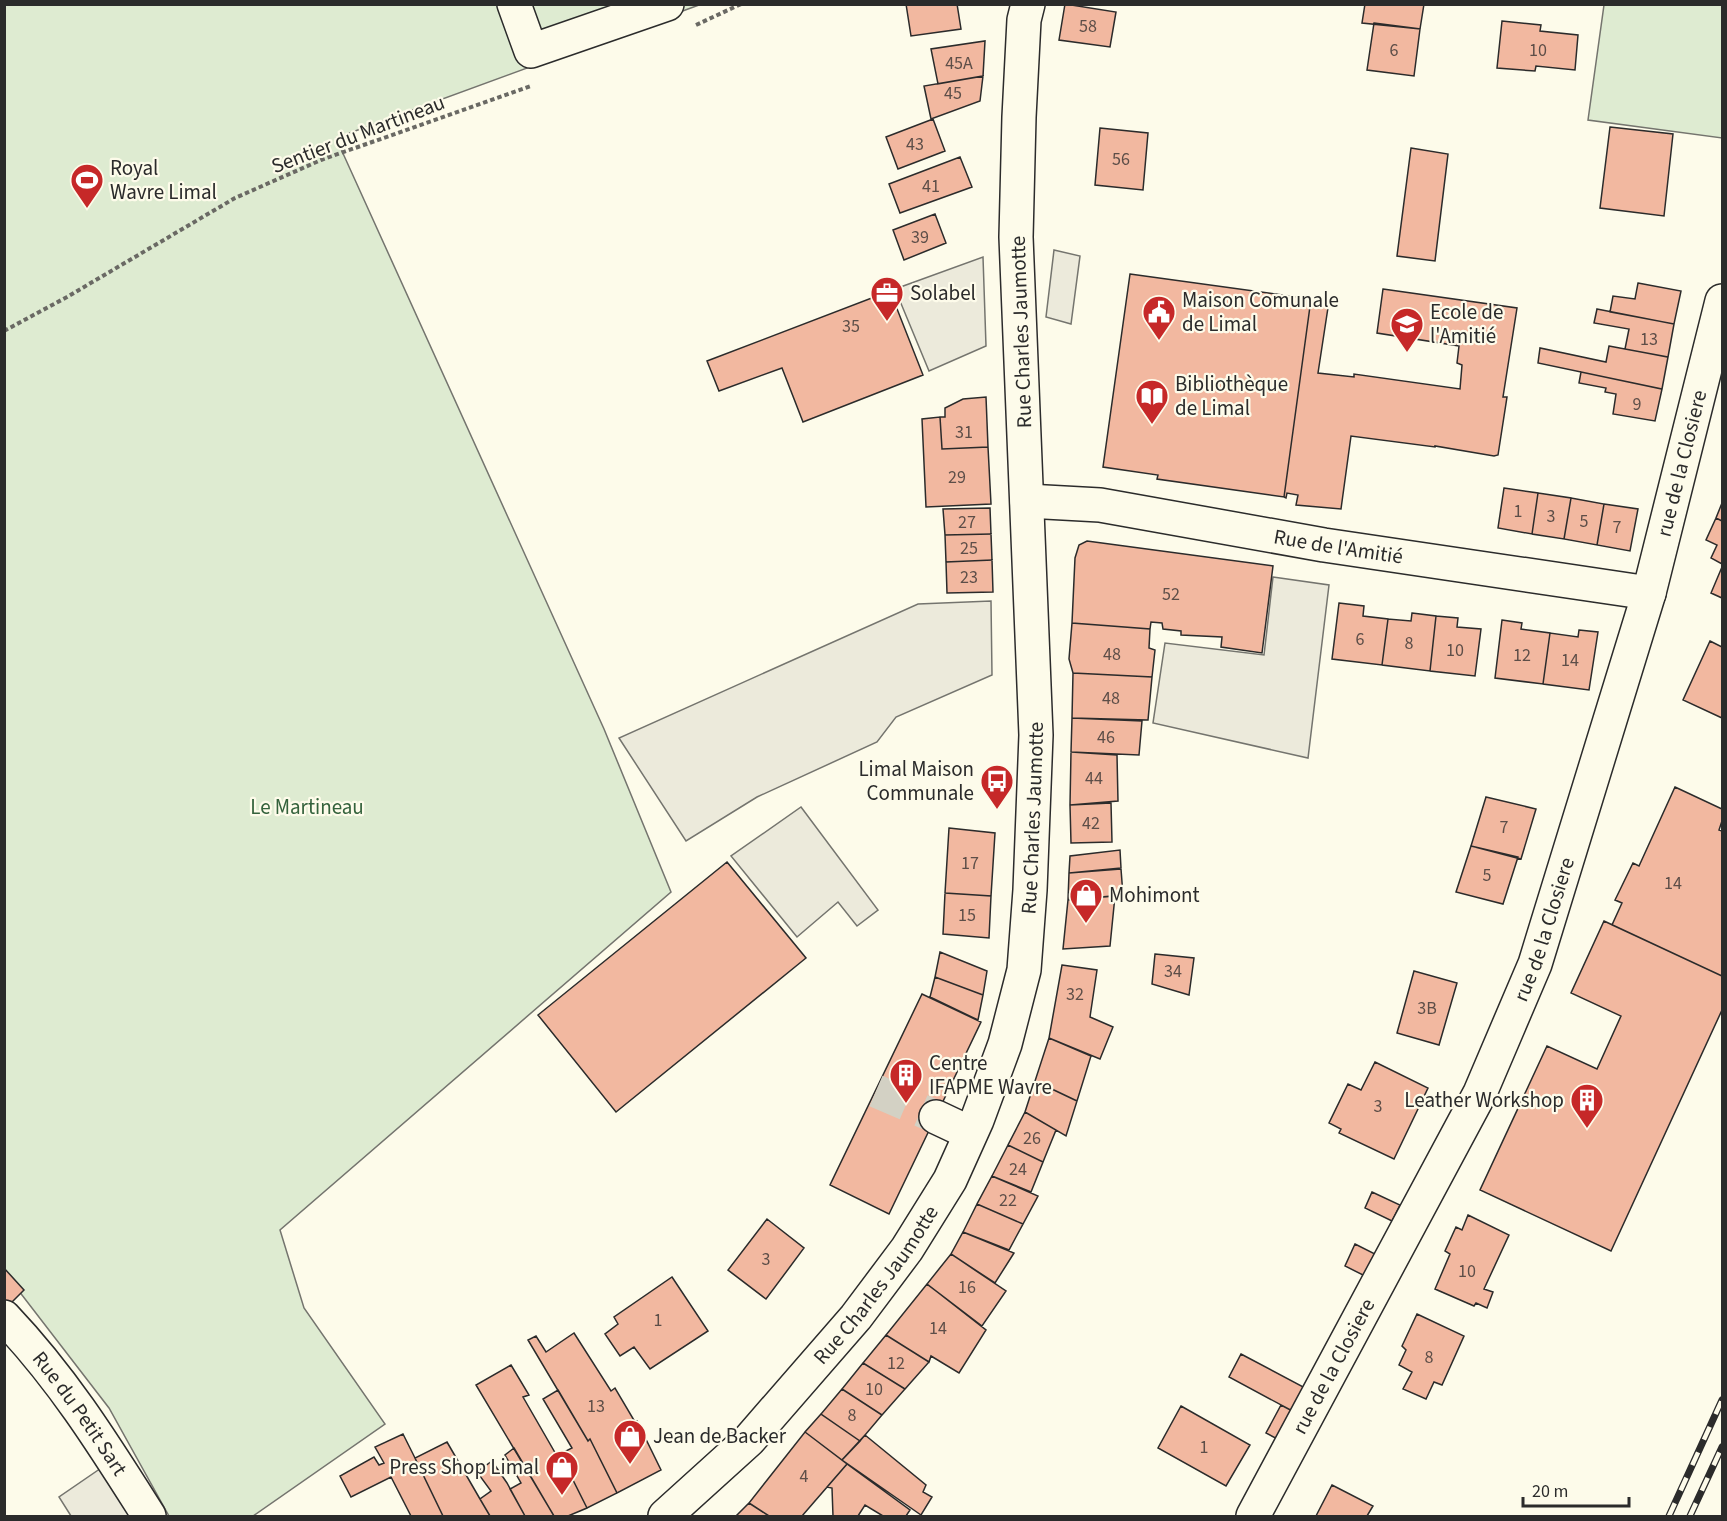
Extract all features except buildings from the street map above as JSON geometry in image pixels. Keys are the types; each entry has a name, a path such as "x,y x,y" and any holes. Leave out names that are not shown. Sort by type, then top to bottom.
{"street":[{"path":"514,4 531,51 677,16"},
{"name":"Rue Charles Jaumotte","path":"668,1516 749,1440 856,1317 907,1249 950,1180 970,1133 1005,1044 1024,970 1030,890 1036,735 1016,237 1024,20 1028,4"},
{"name":"rue de la Closiere","path":"1254,1516 1480,1093 1531,975 1649,593 1722,301"},
{"name":"Rue de l'Amitié","path":"1027,501 1100,505 1324,545 1649,593"},
{"path":"936,1117 970,1133"},
{"name":"Rue du Petit Sart","path":"4,1317 34,1348 76,1403 149,1516"}],"path":[{"path":"677,16 741,4"},
{"name":"Sentier du Martineau","path":"4,332 235,198 321,160 542,82"}],"green space":[{"name":"Le Martineau","path":"5,5 699,5 336,138 604,729 671,892 280,1230 304,1308 385,1424 253,1516 169,1516 109,1408 5,1273"},
{"path":"1604,5 1722,5 1722,138 1588,120"}],"shaded area":[{"path":"1054,250 1080,256 1071,324 1046,317"},
{"path":"983,257 986,346 929,371 895,289"},
{"path":"1273,577 1329,585 1308,758 1153,723 1165,643 1264,655"},
{"path":"991,601 992,675 896,717 877,742 757,797 686,841 619,738 918,604"},
{"path":"801,807 878,910 857,926 838,902 797,937 731,856"},
{"path":"107,1464 138,1516 71,1516 59,1497"}],"tunnel":[{"path":"876,1091 936,1117"}],"railway":[{"path":"1669,1516 1722,1400"},
{"path":"1690,1516 1722,1447"}],"place":[{"name":"Royal Wavre Limal","path":"87,209"},
{"name":"Solabel","path":"887,322"},
{"name":"Maison Comunale de Limal","path":"1159,341"},
{"name":"Ecole de l'Amitié","path":"1407,353"},
{"name":"Bibliothèque de Limal","path":"1152,425"},
{"name":"Limal Maison Communale","path":"997,810"},
{"name":"Mohimont","path":"1086,924"},
{"name":"Centre IFAPME Wavre","path":"906,1104"},
{"name":"Leather Workshop","path":"1587,1129"},
{"name":"Jean de Backer","path":"630,1465"},
{"name":"Press Shop Limal","path":"562,1496"}]}
